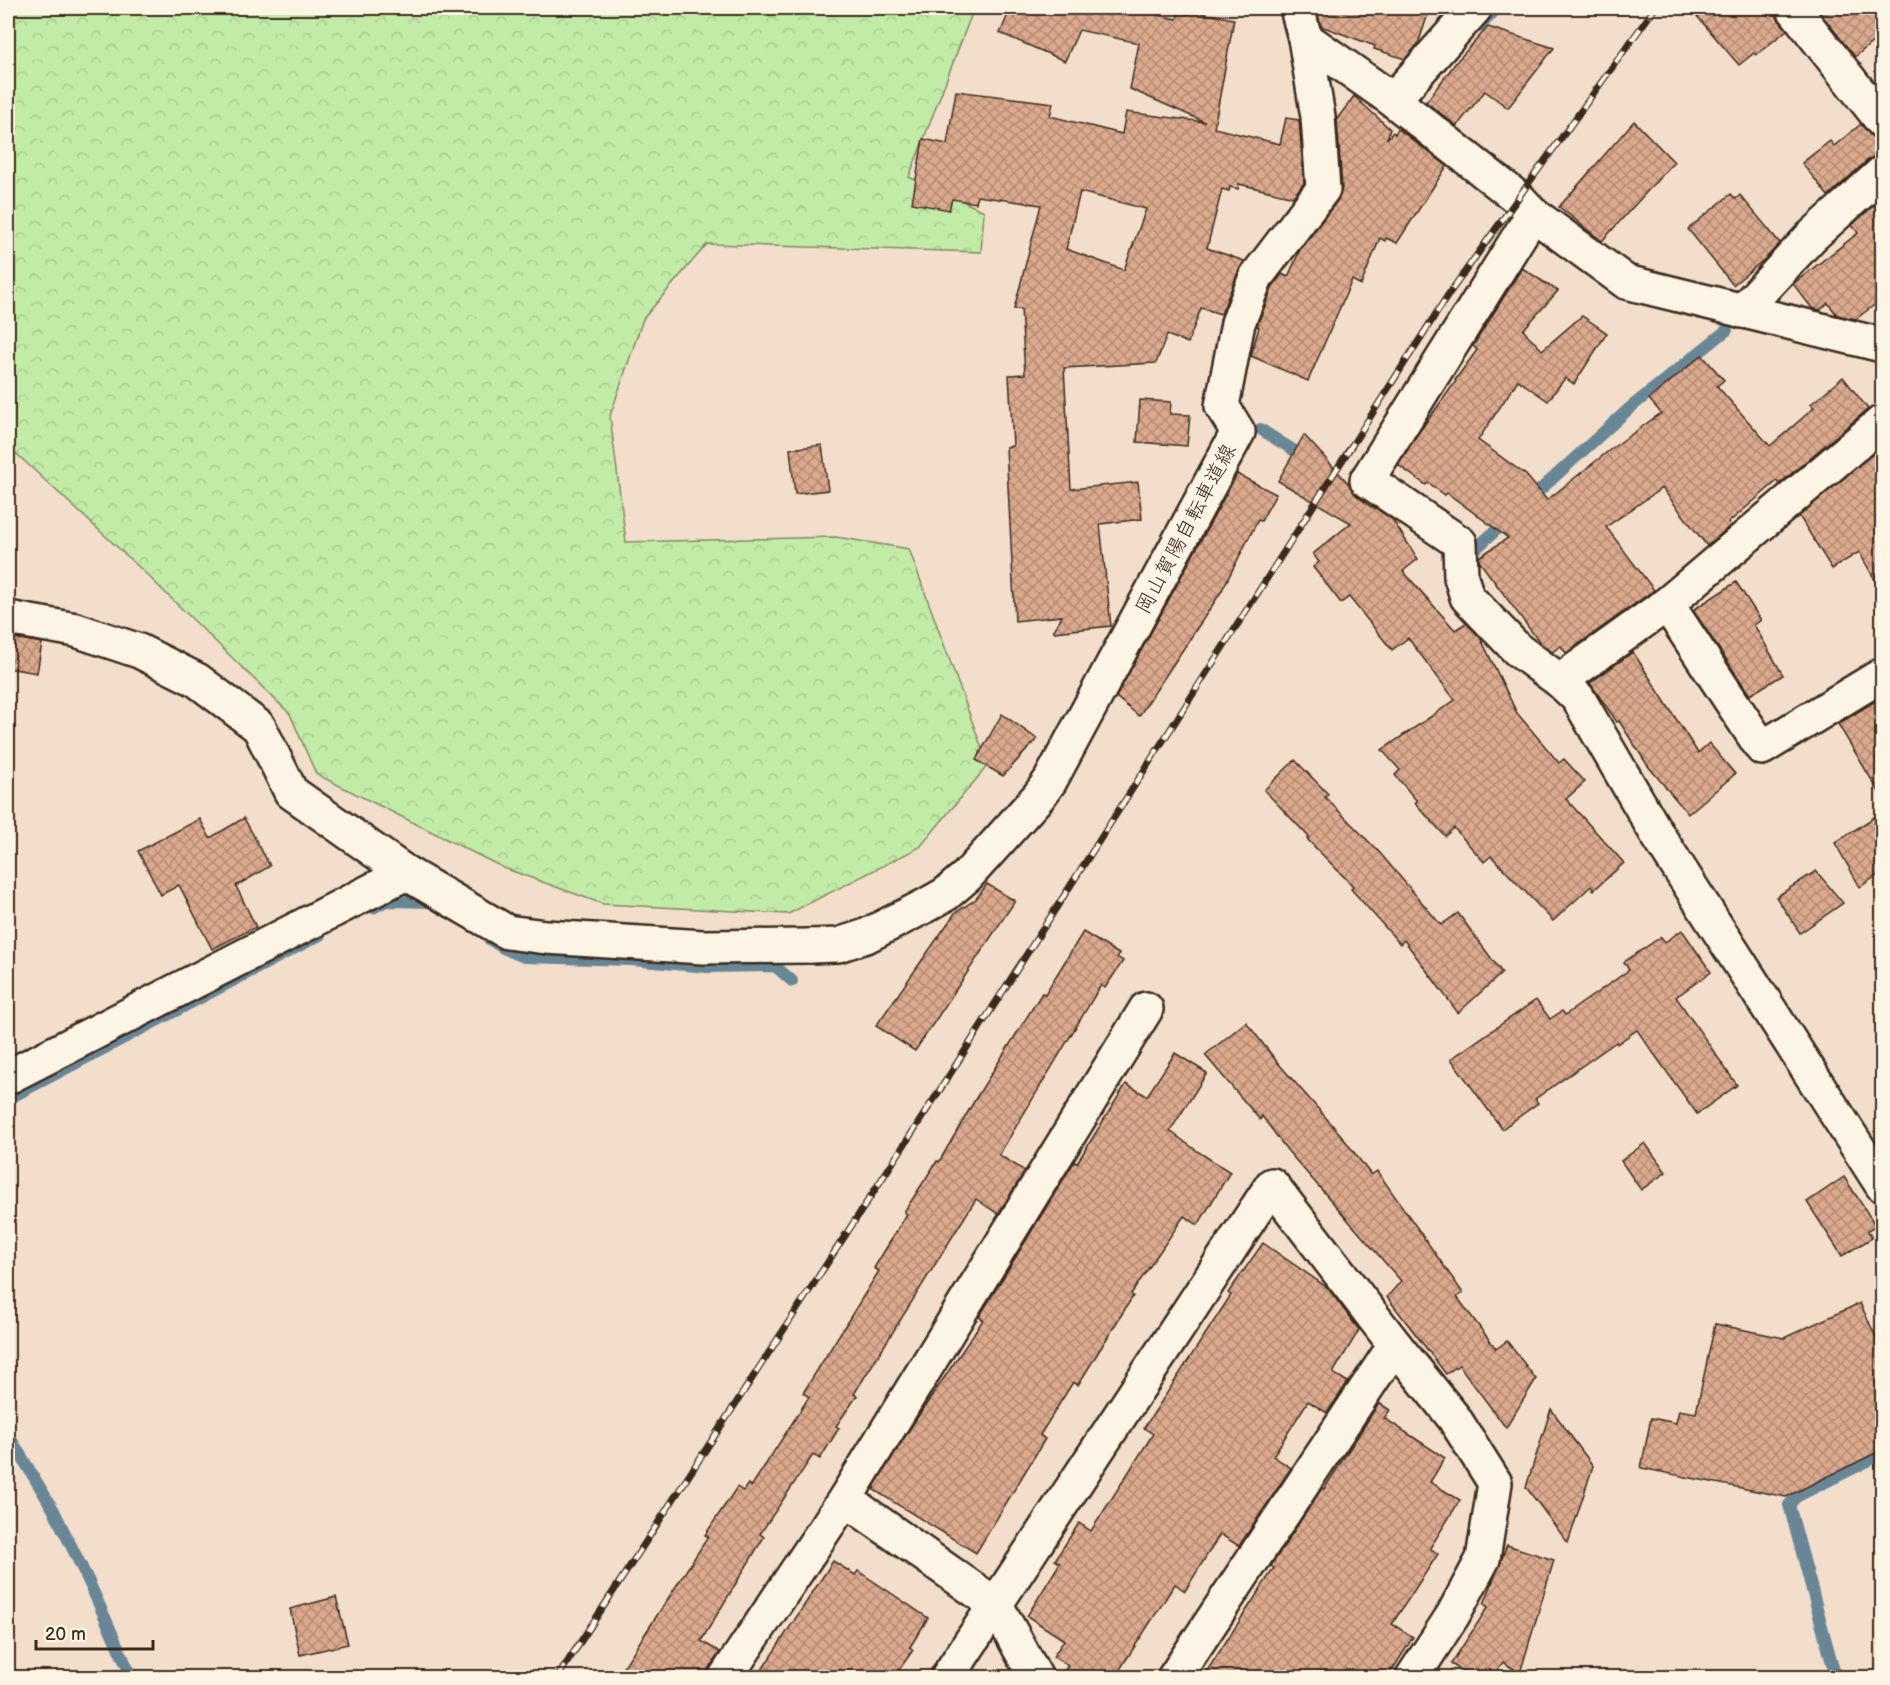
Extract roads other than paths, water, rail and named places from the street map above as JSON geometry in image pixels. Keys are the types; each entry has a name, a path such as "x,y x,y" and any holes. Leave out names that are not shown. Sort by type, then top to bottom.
{"street":[{"path":"1393,100 1475,8"},
{"path":"1793,8 1882,122"},
{"name":"岡山賀陽自転車道線","path":"1301,23 1393,100 1519,199 1533,214 1626,282 1882,345"},
{"name":"岡山賀陽自転車道線","path":"406,873 507,932 546,937 703,947 838,945 866,936 924,907 946,894 967,876 1050,781 1238,432 1222,406 1238,322 1256,277 1323,189 1318,117 1301,23"},
{"path":"1742,311 1811,237 1882,173"},
{"path":"1533,214 1367,480 1460,543 1461,577 1467,597 1518,650 1566,677 1657,834 1882,1185"},
{"path":"1566,677 1667,604 1882,422"},
{"path":"1667,604 1762,748 1882,675"},
{"path":"8,618 76,630 129,647 197,680 259,727 291,792 406,873 8,1077"},
{"path":"725,1677 844,1499 1146,1009"},
{"path":"947,1677 1272,1185 1454,1418 1495,1483 1483,1559 1454,1615 1412,1677"},
{"path":"1174,1677 1395,1345"},
{"path":"844,1499 996,1605 1036,1677"}],"waterway":[{"path":"1479,27 1497,8"},
{"path":"1529,500 1631,407 1727,330"},
{"path":"1260,429 1309,460"},
{"path":"1469,561 1469,555 1507,520"},
{"path":"373,908 386,901 434,902"},
{"path":"8,1099 320,935"},
{"path":"489,939 524,957 632,960 707,967 775,966 792,981"},
{"path":"8,1434 53,1509 132,1678"},
{"path":"1836,1678 1789,1505 1796,1497 1882,1454"}],"railway":[{"path":"557,1678 936,1096 1448,295 1655,8"}]}
